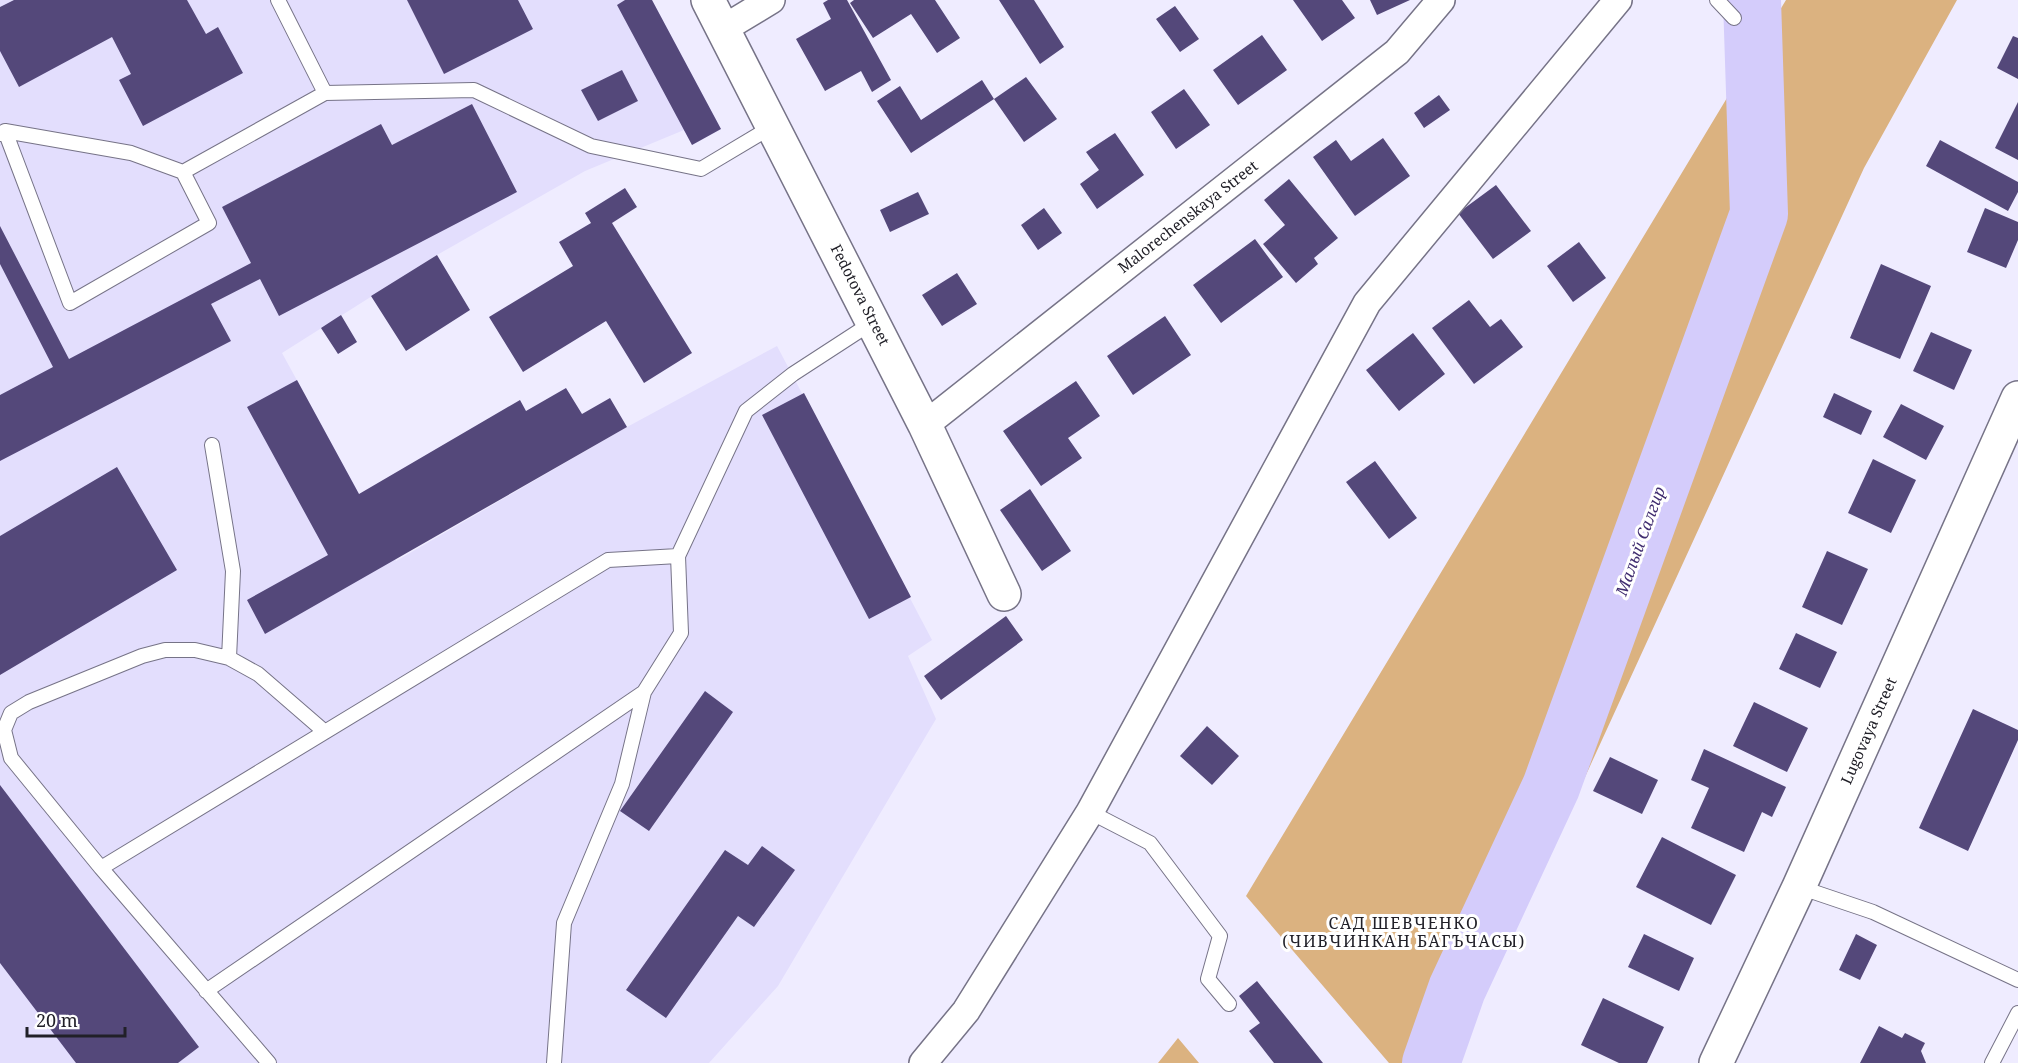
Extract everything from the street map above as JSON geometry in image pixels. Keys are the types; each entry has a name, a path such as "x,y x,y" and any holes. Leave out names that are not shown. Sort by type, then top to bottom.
{"main road":[{"name":"Fedotova Street","path":"708,0 925,424 1004,594"},
{"name":"Lugovaya Street","path":"1716,1063 1799,887 2018,398"}],"street":[{"path":"723,29 771,0"},
{"name":"Malorechenskaya Street","path":"925,424 1397,52 1441,0"},
{"path":"923,1063 966,1011 1090,812 1367,303 1618,0"}],"lane":[{"path":"278,0 325,93"},
{"path":"1717,0 1734,18"},
{"path":"183,172 325,93 474,90 591,146 701,168 773,126"},
{"path":"2,133 131,153 183,172 209,224 70,303 2,133"},
{"path":"554,1063 564,923 622,784 644,692 681,633 678,556 746,411 793,374 873,322"},
{"path":"212,445 233,571 229,658"},
{"path":"101,868 608,560 678,556"},
{"path":"269,1063 101,868 11,758 4,730 11,714 40,698 142,656 165,650 195,650 229,658 258,674 325,732"},
{"path":"206,991 644,692"},
{"path":"1090,812 1150,843 1220,936 1208,979 1229,1004"},
{"path":"1799,887 1873,912 2018,980"},
{"path":"1992,1063 2018,1012"}],"shaded area":[{"path":"0,0 652,0 721,129 692,145 684,130 585,171 437,255 282,353 396,561 627,427 777,346 932,640 908,656 936,719 778,986 709,1063 0,1063"},
{"path":"1786,0 1957,0 1864,168 1454,1063 1389,1063 1246,896"},
{"path":"1178,1038 1199,1063 1158,1063"}],"building":[{"path":"14,0 187,0 206,34 218,27 243,73 143,126 119,80 131,74 112,37 19,87 0,51 0,7"},
{"path":"407,0 518,0 533,29 444,74"},
{"path":"625,0 652,0 721,129 692,145 617,5"},
{"path":"828,0 847,0 891,80 872,92 861,71 825,91 796,39 831,19 823,3"},
{"path":"854,0 935,0 960,38 937,53 911,14 873,38 850,3"},
{"path":"999,0 1034,0 1064,47 1040,64"},
{"path":"1293,0 1342,0 1355,18 1322,41"},
{"path":"1370,0 1410,0 1377,15"},
{"path":"1175,6 1199,39 1180,52 1156,19"},
{"path":"1262,35 1287,70 1238,105 1213,70"},
{"path":"2013,36 2018,38 2018,79 1997,68"},
{"path":"622,70 638,101 598,121 581,90"},
{"path":"1026,77 1057,119 1024,142 994,99"},
{"path":"982,80 994,99 911,153 877,101 900,86 921,120"},
{"path":"1184,89 1210,125 1176,149 1151,112"},
{"path":"1439,95 1450,110 1424,128 1414,113"},
{"path":"2018,102 2018,160 1995,148"},
{"path":"472,104 517,192 279,316 260,279 211,304 231,341 0,461 0,395 53,367 0,264 0,226 69,359 251,263 222,207 381,124 392,145"},
{"path":"1115,133 1144,175 1097,209 1080,184 1099,170 1086,152"},
{"path":"1383,138 1410,176 1355,216 1313,157 1336,140 1351,161"},
{"path":"1940,140 2018,182 2018,192 2008,211 1926,166"},
{"path":"1289,179 1338,238 1314,258 1318,264 1296,283 1263,244 1285,225 1264,200"},
{"path":"1496,185 1531,231 1493,259 1458,213"},
{"path":"625,188 637,207 612,223 692,353 644,383 606,321 523,372 489,317 573,266 559,242 591,223 585,213"},
{"path":"918,192 929,214 890,232 880,210"},
{"path":"1044,208 1062,233 1038,250 1021,225"},
{"path":"1985,208 2018,222 2018,240 2006,268 1967,252"},
{"path":"1255,239 1283,277 1221,323 1193,285"},
{"path":"1579,242 1606,278 1573,302 1547,266"},
{"path":"437,255 470,310 406,351 371,296"},
{"path":"1881,264 1931,286 1900,359 1850,338"},
{"path":"957,273 977,304 942,326 922,295"},
{"path":"1469,300 1490,327 1501,319 1523,347 1474,384 1432,328"},
{"path":"341,315 357,342 338,354 321,328"},
{"path":"1165,316 1191,355 1133,395 1107,356"},
{"path":"1931,332 1972,350 1954,390 1913,371"},
{"path":"1413,333 1445,374 1399,411 1366,370"},
{"path":"297,380 359,494 520,400 526,411 566,388 582,414 610,398 627,427 265,634 247,600 328,555 247,407"},
{"path":"1076,381 1100,416 1068,438 1082,458 1041,486 1003,431"},
{"path":"804,393 911,597 869,619 762,415"},
{"path":"1834,393 1872,411 1861,435 1823,417"},
{"path":"1901,404 1944,426 1926,460 1883,437"},
{"path":"1873,459 1916,480 1891,533 1848,513"},
{"path":"1375,461 1417,518 1389,539 1346,482"},
{"path":"117,467 177,570 0,675 0,536"},
{"path":"1030,489 1071,551 1042,571 1000,510"},
{"path":"1827,551 1868,569 1842,625 1802,607"},
{"path":"1006,616 1023,640 941,700 924,676"},
{"path":"1796,633 1837,652 1820,688 1779,669"},
{"path":"705,691 733,712 649,831 620,811"},
{"path":"1754,702 1808,728 1787,772 1733,746"},
{"path":"1973,709 2018,730 2018,740 1968,851 1919,828"},
{"path":"1207,726 1239,756 1212,785 1180,756"},
{"path":"1704,749 1786,787 1772,817 1762,812 1744,852 1691,828 1709,788 1691,780"},
{"path":"1610,757 1658,780 1642,814 1593,791"},
{"path":"0,785 199,1047 178,1063 76,1063 0,963"},
{"path":"1662,837 1736,875 1711,925 1636,887"},
{"path":"762,846 795,870 754,927 738,916 666,1018 626,990 725,850 748,865"},
{"path":"1644,934 1694,958 1679,991 1628,967"},
{"path":"1856,934 1877,945 1860,980 1839,970"},
{"path":"1257,981 1323,1063 1274,1063 1249,1031 1260,1023 1239,996"},
{"path":"1603,998 1664,1027 1647,1063 1619,1063 1581,1045"},
{"path":"1879,1026 1902,1038 1905,1033 1925,1043 1921,1051 1926,1063 1860,1063"}],"waterway":[{"name":"Малый Салгир","path":"1431,1063 1457,989 1551,787 1759,214 1752,0"}],"district":[{"name":"САД ШЕВЧЕНКО (ЧИВЧИНКАН БАГЪЧАСЫ)","path":"1404,932"}]}
